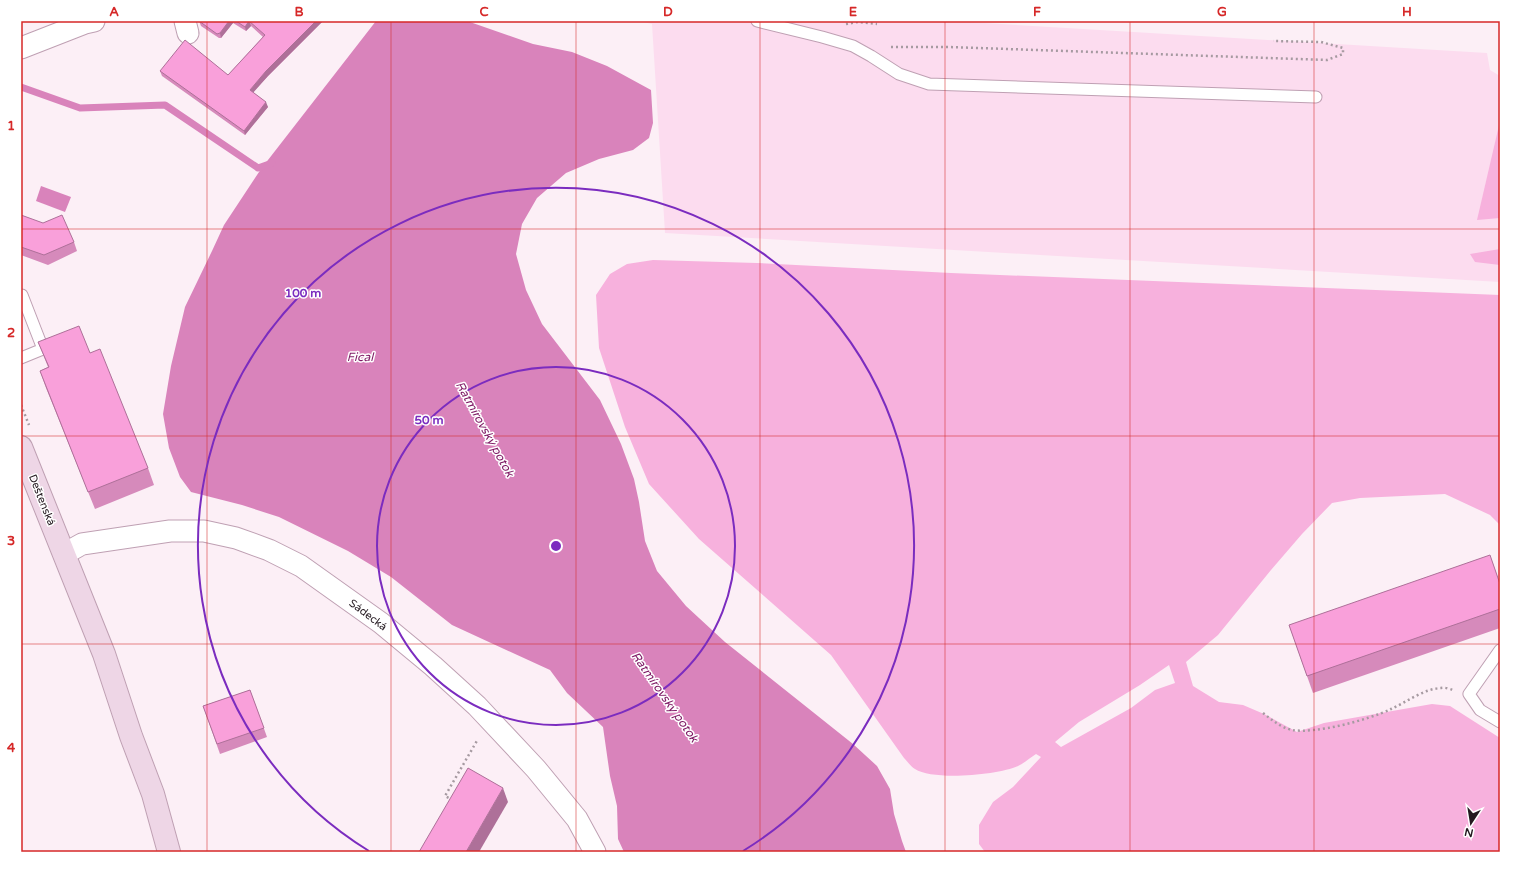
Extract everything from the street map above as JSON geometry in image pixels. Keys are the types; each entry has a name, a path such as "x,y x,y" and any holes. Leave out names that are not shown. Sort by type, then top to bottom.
{"main road":[{"name":"Deštenská","path":"21,447 104,654 131,736 153,794 169,852"}],"street":[{"path":"21,48 94,21"},
{"name":"Sádecká","path":"64,554 82,544 170,531 204,531 236,538 269,550 301,566 381,623 433,666 489,719 536,769 577,819 595,852"}],"lane":[{"path":"757,21 853,46 899,74 929,84 1316,97"},
{"path":"21,358 43,349 22,295"},
{"path":"1500,650 1469,694 1480,710 1500,722"}],"path":[{"path":"853,46 957,47 1327,60 1343,54 1343,48 1321,42 1273,41"},
{"path":"1263,713 1275,723 1292,730 1312,731 1372,717 1390,710 1423,692 1442,687 1469,694"},
{"path":"456,802 445,796 489,719"}],"shaded area":[{"path":"639,21 951,21 1487,53 1490,70 1500,76 1500,282 665,233 652,24"},
{"path":"1500,121 1500,218 1477,220"},
{"path":"1500,249 1500,265 1475,262 1470,254"},
{"path":"653,260 757,263 951,273 1500,295 1500,525 1490,515 1445,494 1360,498 1332,503 1302,534 1218,635 1186,662 1193,686 1219,702 1243,705 1264,714 1297,732 1324,723 1432,704 1450,706 1500,738 1500,852 985,852 979,844 979,825 993,802 1013,787 1041,757 1036,754 1018,766 996,772 981,774 950,776 936,775 924,773 914,768 904,758 831,655 699,539 649,484 625,427 599,348 596,295 610,274 627,264","holes":["1169,665 1175,683 1155,690 1131,708 1061,747 1055,742 1079,722 1140,685"]}],"water":[{"name":"Fical","path":"376,21 467,21 533,44 572,52 607,66 651,90 653,123 649,138 633,150 599,159 566,173 537,198 522,224 516,254 526,290 542,324 600,400 621,444 634,479 645,541 657,571 686,606 725,642 853,744 877,766 890,789 894,814 906,852 624,852 618,839 617,806 610,776 603,727 567,693 550,670 452,625 391,577 348,551 279,517 242,505 191,492 180,477 169,448 163,414 171,366 185,307 224,225 261,169"},
{"path":"41,186 71,197 65,212 36,201"}],"building":[{"path":"199,21 229,21 220,33 217,34"},
{"path":"236,21 249,21 245,27"},
{"path":"249,21 316,21 266,71 250,90 266,102 244,131 160,71 185,40 228,75 265,35"},
{"path":"21,215 43,223 62,215 74,242 44,255 21,247"},
{"path":"79,326 90,353 100,349 148,468 88,492 40,371 49,367 38,342"},
{"path":"1490,555 1500,584 1500,609 1307,676 1289,625"},
{"path":"250,690 264,728 217,744 203,706"},
{"path":"468,768 503,788 466,852 419,852"}],"waterway":[{"path":"21,87 80,108 165,105 258,168 272,163"}],"water label":[{"name":"Ratmírovský potok","path":"485,429"},
{"name":"Ratmírovský potok","path":"665,697"}]}
